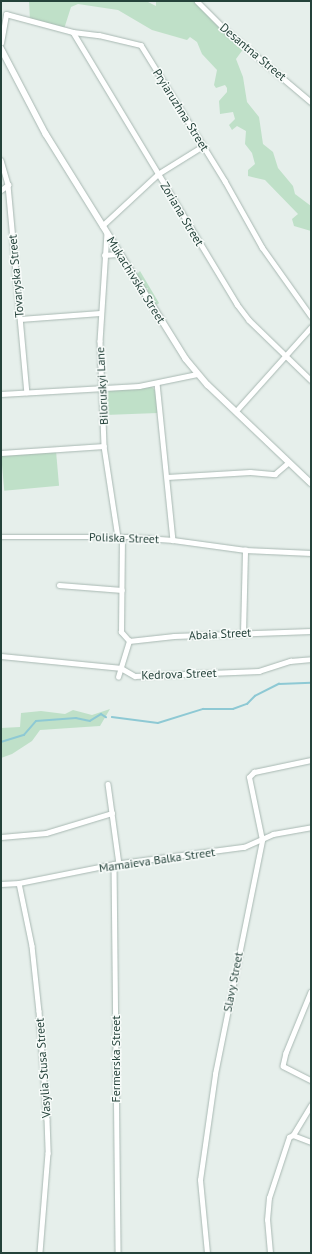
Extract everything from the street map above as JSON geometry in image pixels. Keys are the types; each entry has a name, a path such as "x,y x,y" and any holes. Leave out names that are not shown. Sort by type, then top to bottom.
{"street":[{"name":"Desantna Street","path":"197,1 228,32 311,102"},
{"name":"Pryiaruzhna Street","path":"1,43 6,14 73,32 99,35 141,45 203,146 262,247 311,316"},
{"name":"Zoriana Street","path":"73,32 237,304 311,380"},
{"name":"Mukachivska Street","path":"1,48 46,134 106,233 198,374 311,483"},
{"path":"102,226 158,174 203,146"},
{"name":"Tovaryska Street","path":"1,160 8,185 27,392"},
{"path":"1,190 8,185"},
{"name":"Biloruskyi Lane","path":"106,233 100,313 104,446 120,538 122,632 129,641"},
{"path":"104,255 120,254"},
{"path":"20,319 100,313"},
{"path":"236,411 285,354 311,327"},
{"path":"1,394 157,383 198,374"},
{"path":"157,383 173,540"},
{"path":"1,453 104,446"},
{"path":"167,477 250,472 275,474 289,462"},
{"name":"Poliska Street","path":"1,537 73,536 173,540 245,550 311,553"},
{"path":"243,633 245,550"},
{"path":"59,585 122,590"},
{"name":"Abaia Street","path":"129,641 243,633 311,631"},
{"path":"118,677 129,641"},
{"name":"Kedrova Street","path":"1,656 121,668 135,676 259,671 290,661 311,659"},
{"name":"Slavy Street","path":"207,1253 201,1173 215,1074 262,840 249,781 251,774 311,760"},
{"name":"Fermerska Street","path":"108,784 116,864 118,1253"},
{"path":"1,837 46,833 112,813"},
{"name":"Mamaieva Balka Street","path":"1,884 19,884 116,864 198,855 244,847 273,834 311,827"},
{"name":"Vasylia Stusa Street","path":"19,884 32,946 47,1119 48,1153 40,1253"},
{"path":"311,992 286,1053 283,1066 311,1080"},
{"path":"270,1253 266,1220 269,1198 291,1136 311,1105"},
{"path":"291,1136 311,1142"}],"green space":[{"path":"29,1 146,1 156,6 156,1 194,1 244,48 236,59 243,77 247,102 259,117 263,144 273,152 278,168 293,186 295,194 311,206 311,231 294,226 292,219 298,214 265,180 248,176 248,170 255,164 252,153 245,144 246,131 237,126 232,130 229,125 235,119 233,112 220,114 219,101 227,92 227,88 225,85 216,88 214,85 217,70 202,54 197,42 190,37 187,40 152,30 118,10 78,4 71,7 64,29 30,20"},
{"path":"140,271 159,303 158,304 155,305 147,292 148,288 144,288 136,275"},
{"path":"152,387 156,391 158,413 105,415 105,390"},
{"path":"56,451 59,486 4,491 1,456"},
{"path":"110,709 100,726 40,730 32,741 12,754 1,758 1,728 20,727 21,713 41,711 65,714 73,710 92,715"}],"waterway":[{"path":"112,717 158,723 203,709 233,709 247,704 255,696 279,684 311,683"},
{"path":"1,742 24,735 36,721 76,718 90,721 101,714 106,717"}]}
